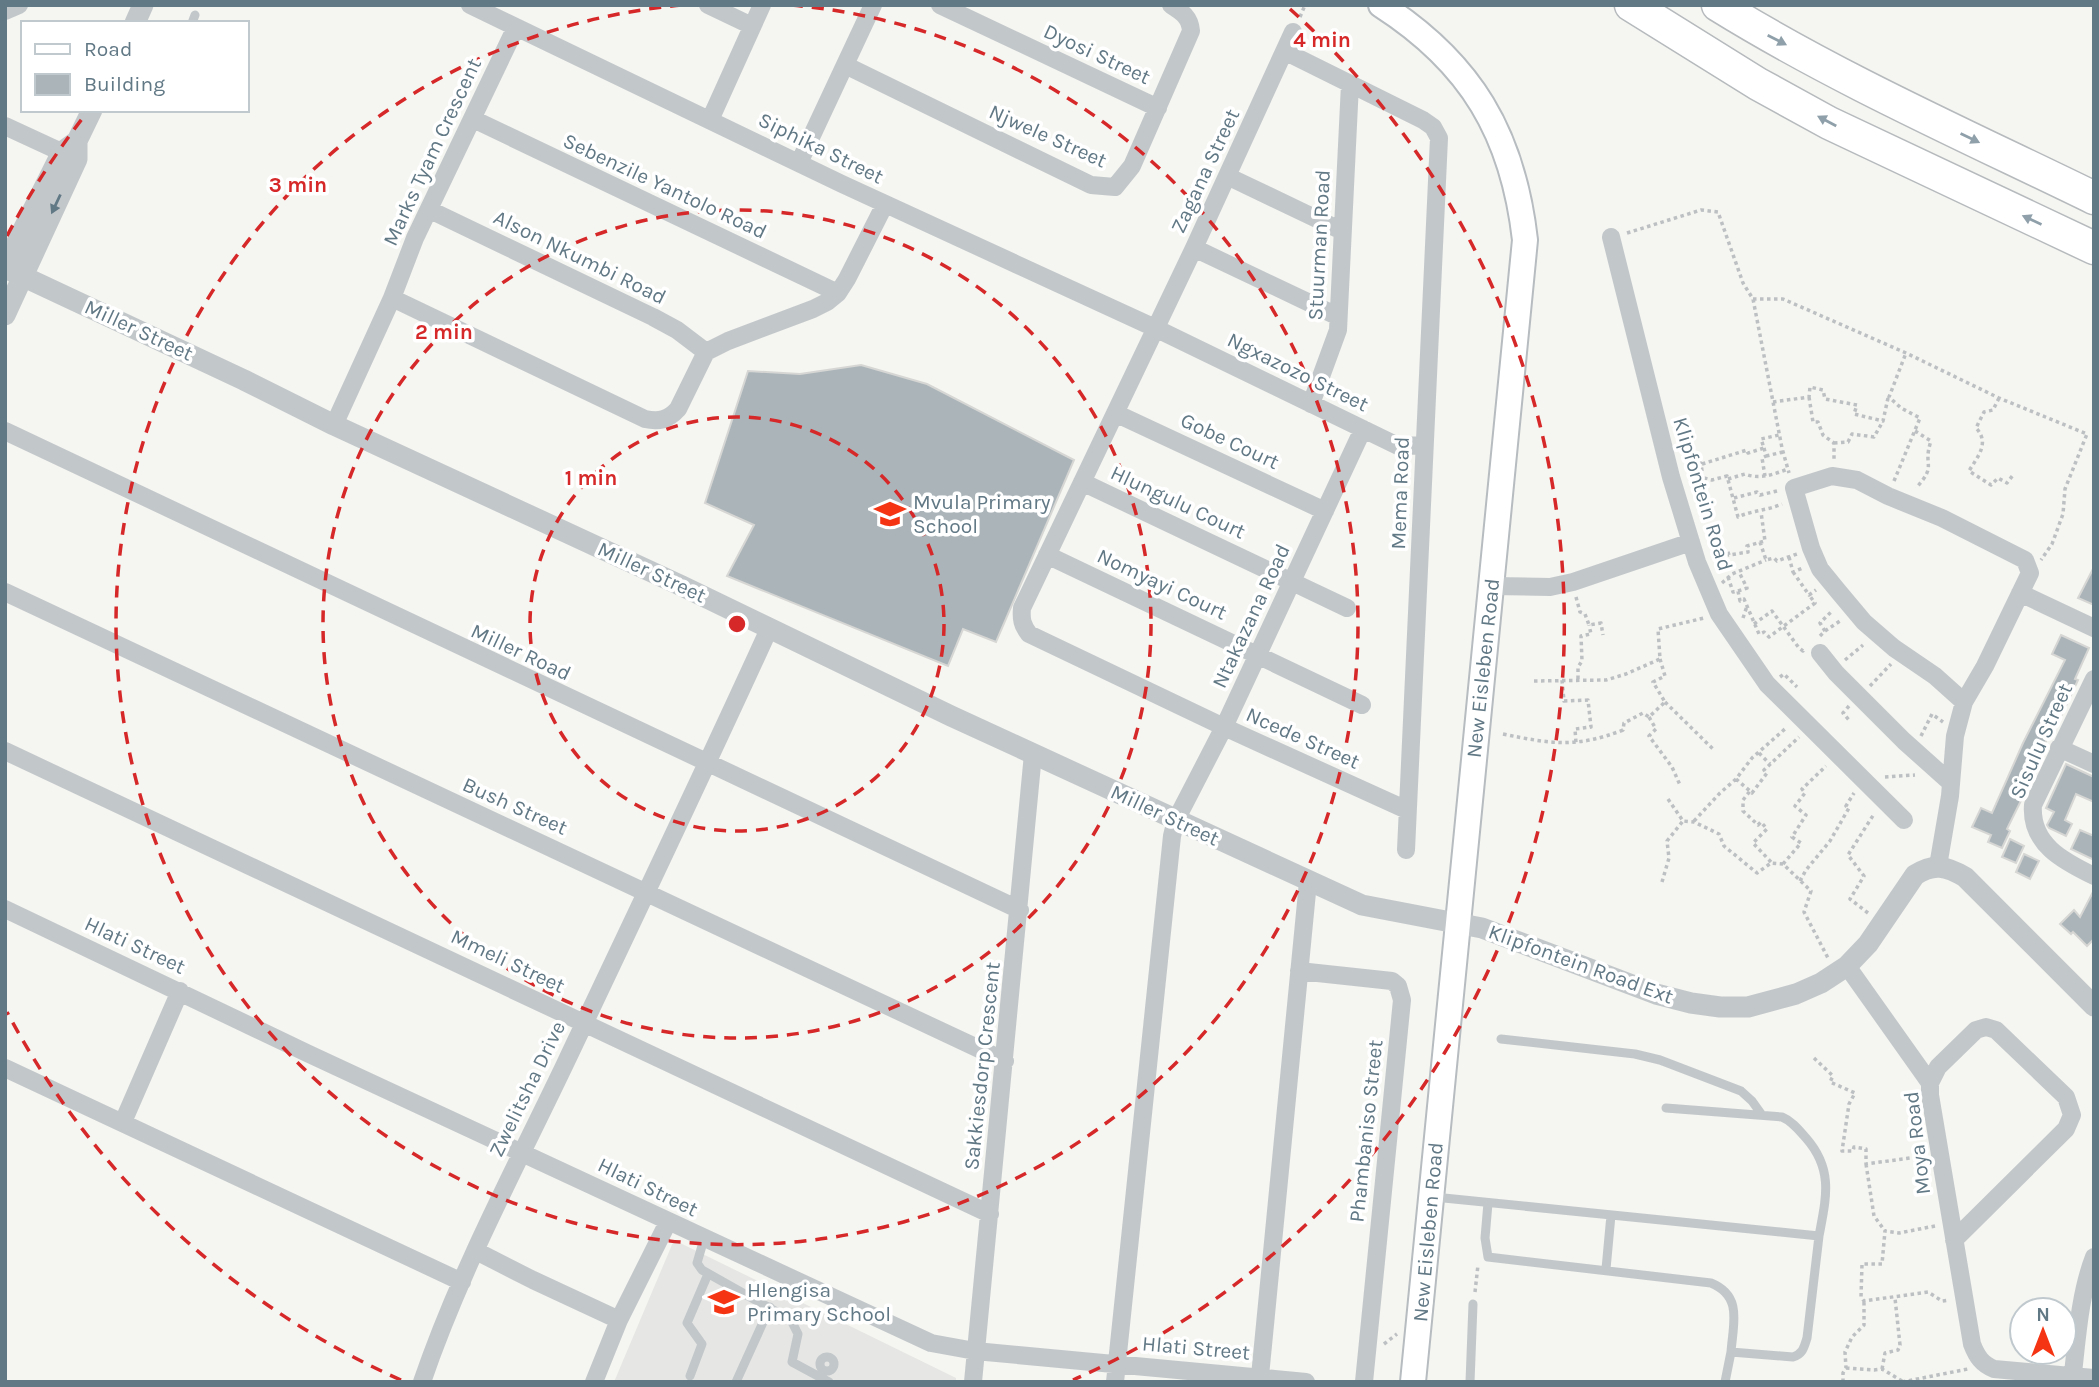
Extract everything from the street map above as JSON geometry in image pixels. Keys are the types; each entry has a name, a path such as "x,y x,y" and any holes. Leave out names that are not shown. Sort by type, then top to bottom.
{"highway":[{"path":"1631,5 1758,84 1829,122 2094,248"},
{"path":"1718,5 1763,33 1909,108 2094,198"}],"main road":[{"name":"New Eisleben Road","path":"1381,5 1432,43 1474,89 1505,150 1522,215 1525,240 1413,1382"}],"street":[{"path":"5,10 19,5"},
{"path":"136,21 144,5"},
{"name":"Siphika Street","path":"470,5 885,204 1155,328"},
{"path":"708,5 752,26"},
{"path":"710,120 762,5"},
{"path":"799,163 873,5"},
{"name":"Dyosi Street","path":"940,5 1158,108"},
{"name":"Njwele Street","path":"845,65 1091,185 1115,187 1132,166 1191,31 1186,15 1171,5"},
{"name":"Marks Tyam Crescent","path":"334,425 392,298 415,238 516,27"},
{"name":"Zagana Street","path":"1030,634 1023,626 1022,608 1194,248 1293,32"},
{"path":"1286,52 1350,84"},
{"name":"Mema Road","path":"1350,84 1423,120 1433,127 1439,138 1406,850"},
{"name":"Stuurman Road","path":"1311,404 1338,330 1350,84"},
{"path":"5,315 12,270 91,112"},
{"name":"Sebenzile Yantolo Road","path":"473,119 838,293"},
{"path":"5,126 72,150"},
{"path":"1227,176 1342,231"},
{"path":"392,298 645,419 657,421 665,419 678,409 706,352 727,341 813,309 838,293 848,279 885,204"},
{"name":"Alson Nkumbi Road","path":"430,210 653,317 677,330 706,352"},
{"name":"Klipfontein Road","path":"1611,237 1671,477 1701,547 1709,592 1719,614 1767,684 1801,726 1838,755 1904,820"},
{"path":"1194,248 1337,316"},
{"name":"Miller Street","path":"12,270 334,425 576,536 1308,882 1362,905 1459,923"},
{"name":"Ngxazozo Street","path":"1155,328 1398,446 1424,446"},
{"name":"Gobe Court","path":"1115,413 1325,512"},
{"name":"Ntakazana Road","path":"1176,820 1224,727 1363,429"},
{"name":"Miller Road","path":"5,431 1020,910"},
{"path":"1964,702 1935,676 1894,648 1871,628 1820,569 1795,493 1832,476 1857,480 1942,518 2025,561 2031,573 1991,655 1964,702 1956,731 1938,866 1950,868 1965,877 2094,1006"},
{"name":"Hlungulu Court","path":"1082,482 1348,608"},
{"path":"1492,586 1537,589 1573,582 1701,547"},
{"name":"Nomyayi Court","path":"1047,555 1362,705"},
{"name":"Bush Street","path":"5,592 321,742 646,891 806,970 1005,1061"},
{"path":"2020,593 2094,628"},
{"name":"Zwelitsha Drive","path":"422,1382 476,1251 708,764 769,629"},
{"name":"Ncede Street","path":"1030,634 1224,727 1407,810"},
{"path":"1825,660 1927,764 1951,783"},
{"name":"Sisulu Street","path":"2094,679 2033,804 2032,816 2041,839 2060,858 2094,876"},
{"path":"2059,748 2094,764"},
{"name":"Mmeli Street","path":"5,751 990,1214"},
{"name":"Sakkiesdorp Crescent","path":"973,1382 1033,754"},
{"path":"1116,1373 1170,851 1176,820"},
{"name":"Klipfontein Road Ext","path":"1459,923 1489,931 1656,994 1690,1003 1748,1007 1770,1002 1821,983 1842,969 1883,925 1915,875 1938,866"},
{"path":"1260,1376 1308,882"},
{"name":"Hlati Street","path":"5,909 309,1054 931,1343 1116,1373 1260,1376 1306,1382"},
{"path":"1842,969 1930,1083"},
{"name":"Phambaniso Street","path":"1299,971 1392,981 1398,986 1402,1000 1364,1382"},
{"path":"123,1122 180,991"},
{"name":"Moya Road","path":"1952,1231 2066,1129 2072,1115 2066,1097 1996,1030 1986,1027 1976,1030 1938,1067 1930,1083 1930,1095 1952,1231 1972,1344 1976,1355 1984,1364"},
{"path":"5,1068 462,1282"},
{"path":"594,1382 619,1320 668,1222"},
{"path":"476,1251 619,1320"},
{"path":"2073,1378 2082,1309 2094,1258"},
{"path":"1984,1364 1994,1369 2094,1378"}],"lane":[{"path":"1501,1039 1635,1054 1660,1060 1741,1091 1762,1115"},
{"path":"1666,1108 1782,1117 1791,1122 1815,1148 1825,1171 1827,1190 1807,1338 1800,1355 1793,1357 1731,1352"},
{"path":"1432,1197 1819,1236"},
{"path":"1488,1203 1486,1254 1496,1259 1606,1269 1711,1283 1722,1287 1732,1299 1734,1311 1731,1352 1725,1382"},
{"path":"1606,1269 1611,1215"},
{"path":"704,1239 697,1263 702,1270 791,1320 797,1329 798,1338 792,1362 824,1376"},
{"path":"690,1376 702,1344 687,1323 708,1274"},
{"path":"1470,1382 1473,1304"},
{"path":"736,1382 770,1307"},
{"path":"824,1376 821,1360 832,1355"}],"path":[{"path":"1611,237 1701,210 1718,212 1743,283 1753,299 1779,435 1795,493"},
{"path":"1753,299 1783,299 1906,353 1999,398 2094,438"},
{"path":"1883,421 1854,414 1857,405 1825,399 1823,390 1810,387 1813,422 1818,422 1823,435 1834,443 1848,442 1852,434 1874,437 1883,421 1906,353"},
{"path":"1773,402 1810,397"},
{"path":"1888,496 1920,418 1901,408 1889,397"},
{"path":"1999,398 1993,410 1984,412 1976,428 1983,437 1983,447 1969,471 1991,485 1998,478 2007,483 2012,475"},
{"path":"1915,431 1931,441 1927,455 1930,469 1927,477 1916,488"},
{"path":"2031,573 2052,544 2063,514 2065,489 2087,434"},
{"path":"1766,456 1762,439 1779,435"},
{"path":"1832,476 1834,443"},
{"path":"1702,464 1747,450 1748,453 1764,448"},
{"path":"1692,450 1702,464 1704,478 1700,499 1704,522"},
{"path":"1765,476 1762,458 1783,452"},
{"path":"1728,479 1745,474 1754,478 1788,469"},
{"path":"1704,478 1712,480 1727,476 1738,517 1750,512 1761,512 1795,493"},
{"path":"1734,498 1757,492 1760,495 1795,493"},
{"path":"1701,547 1723,552 1727,549 1729,555 1748,552 1747,546 1765,541 1761,512"},
{"path":"1760,542 1766,561"},
{"path":"1709,592 1728,577 1774,558 1777,561 1798,554 1797,546 1809,542"},
{"path":"1728,577 1733,592 1747,588 1740,572"},
{"path":"1573,582 1580,612 1585,614 1591,634 1581,636 1582,661 1578,667 1578,680"},
{"path":"1738,591 1740,601 1744,600 1759,634 1764,632 1769,637 1815,604 1809,595"},
{"path":"1754,624 1772,611 1802,650 1822,635 1825,631 1820,623 1845,599"},
{"path":"1715,751 1665,702 1653,682 1665,676 1660,659 1658,629 1719,614"},
{"path":"1588,625 1601,623 1603,635"},
{"path":"1825,660 1841,662 1861,648 1867,641 1864,637 1871,628"},
{"path":"1534,681 1606,680 1660,659"},
{"path":"1562,680 1564,701 1588,700 1591,727 1575,729 1576,743"},
{"path":"1649,717 1665,702"},
{"path":"1503,734 1544,742 1576,743 1590,738 1602,738 1623,730 1624,723 1643,713 1649,717 1656,729 1649,736 1672,767 1681,785"},
{"path":"1912,749 1932,714 1956,731"},
{"path":"1694,822 1775,736 1791,724 1801,726 1801,736 1764,770 1767,773 1752,793 1736,779"},
{"path":"1759,753 1770,764"},
{"path":"1783,864 1801,843 1792,837 1806,815 1795,806 1805,793 1802,789 1838,755"},
{"path":"1800,881 1838,829 1849,808 1846,806 1857,788 1878,778 1916,775 1927,764"},
{"path":"1750,791 1743,800 1743,811 1758,825 1762,822 1768,830 1753,843 1771,863"},
{"path":"1668,799 1683,821"},
{"path":"1883,925 1850,899 1864,876 1848,855 1861,837 1864,827 1885,802"},
{"path":"1683,821 1694,822 1719,834 1724,846 1757,873 1771,863 1783,864 1811,891 1804,912 1842,969"},
{"path":"1662,882 1670,858 1667,841 1683,821"},
{"path":"1814,1058 1833,1076 1830,1082 1855,1093 1849,1104 1842,1151 1853,1151 1854,1147 1866,1149 1874,1216 1885,1231 1882,1264 1862,1264 1864,1325 1852,1337 1847,1347 1843,1382"},
{"path":"1866,1164 1889,1163 1924,1156 1940,1157"},
{"path":"1885,1231 1952,1231"},
{"path":"1473,1304 1478,1265 1486,1254"},
{"path":"1864,1301 1928,1292 1942,1301 1965,1298"},
{"path":"1882,1369 1885,1353 1898,1350 1900,1345 1895,1298"},
{"path":"1846,1368 1882,1369 1902,1382 1984,1364"}],"shaded area":[{"name":"Hlengisa Primary School","path":"674,1240 956,1378 956,1382 614,1382"}],"building":[{"name":"Mvula Primary School","path":"861,365 927,384 1074,460 996,642 963,629 948,666 727,576 754,525 705,503 748,371 800,374"},
{"path":"2094,567 2094,605 2078,598"},
{"path":"2061,635 2089,648 2075,679 2078,680 2058,723 2056,722 2045,743 2037,761 2040,762 2007,829 2010,831 2002,848 1988,842 1991,835 1972,827 1981,808 1992,813 2023,743 2065,660 2052,654"},
{"path":"2066,764 2094,777 2094,802 2076,794 2065,820 2072,824 2066,836 2049,828 2047,825 2054,812 2046,808"},
{"path":"2080,830 2094,836 2094,860 2071,849"},
{"path":"2010,839 2024,846 2016,863 2002,857"},
{"path":"2024,854 2039,861 2030,879 2016,872"},
{"path":"2094,890 2094,939 2087,946 2060,924 2074,910 2080,917"}],"place":[{"name":"Mvula Primary School","path":"890,514"},
{"name":"Hlengisa Primary School","path":"724,1302"}]}
